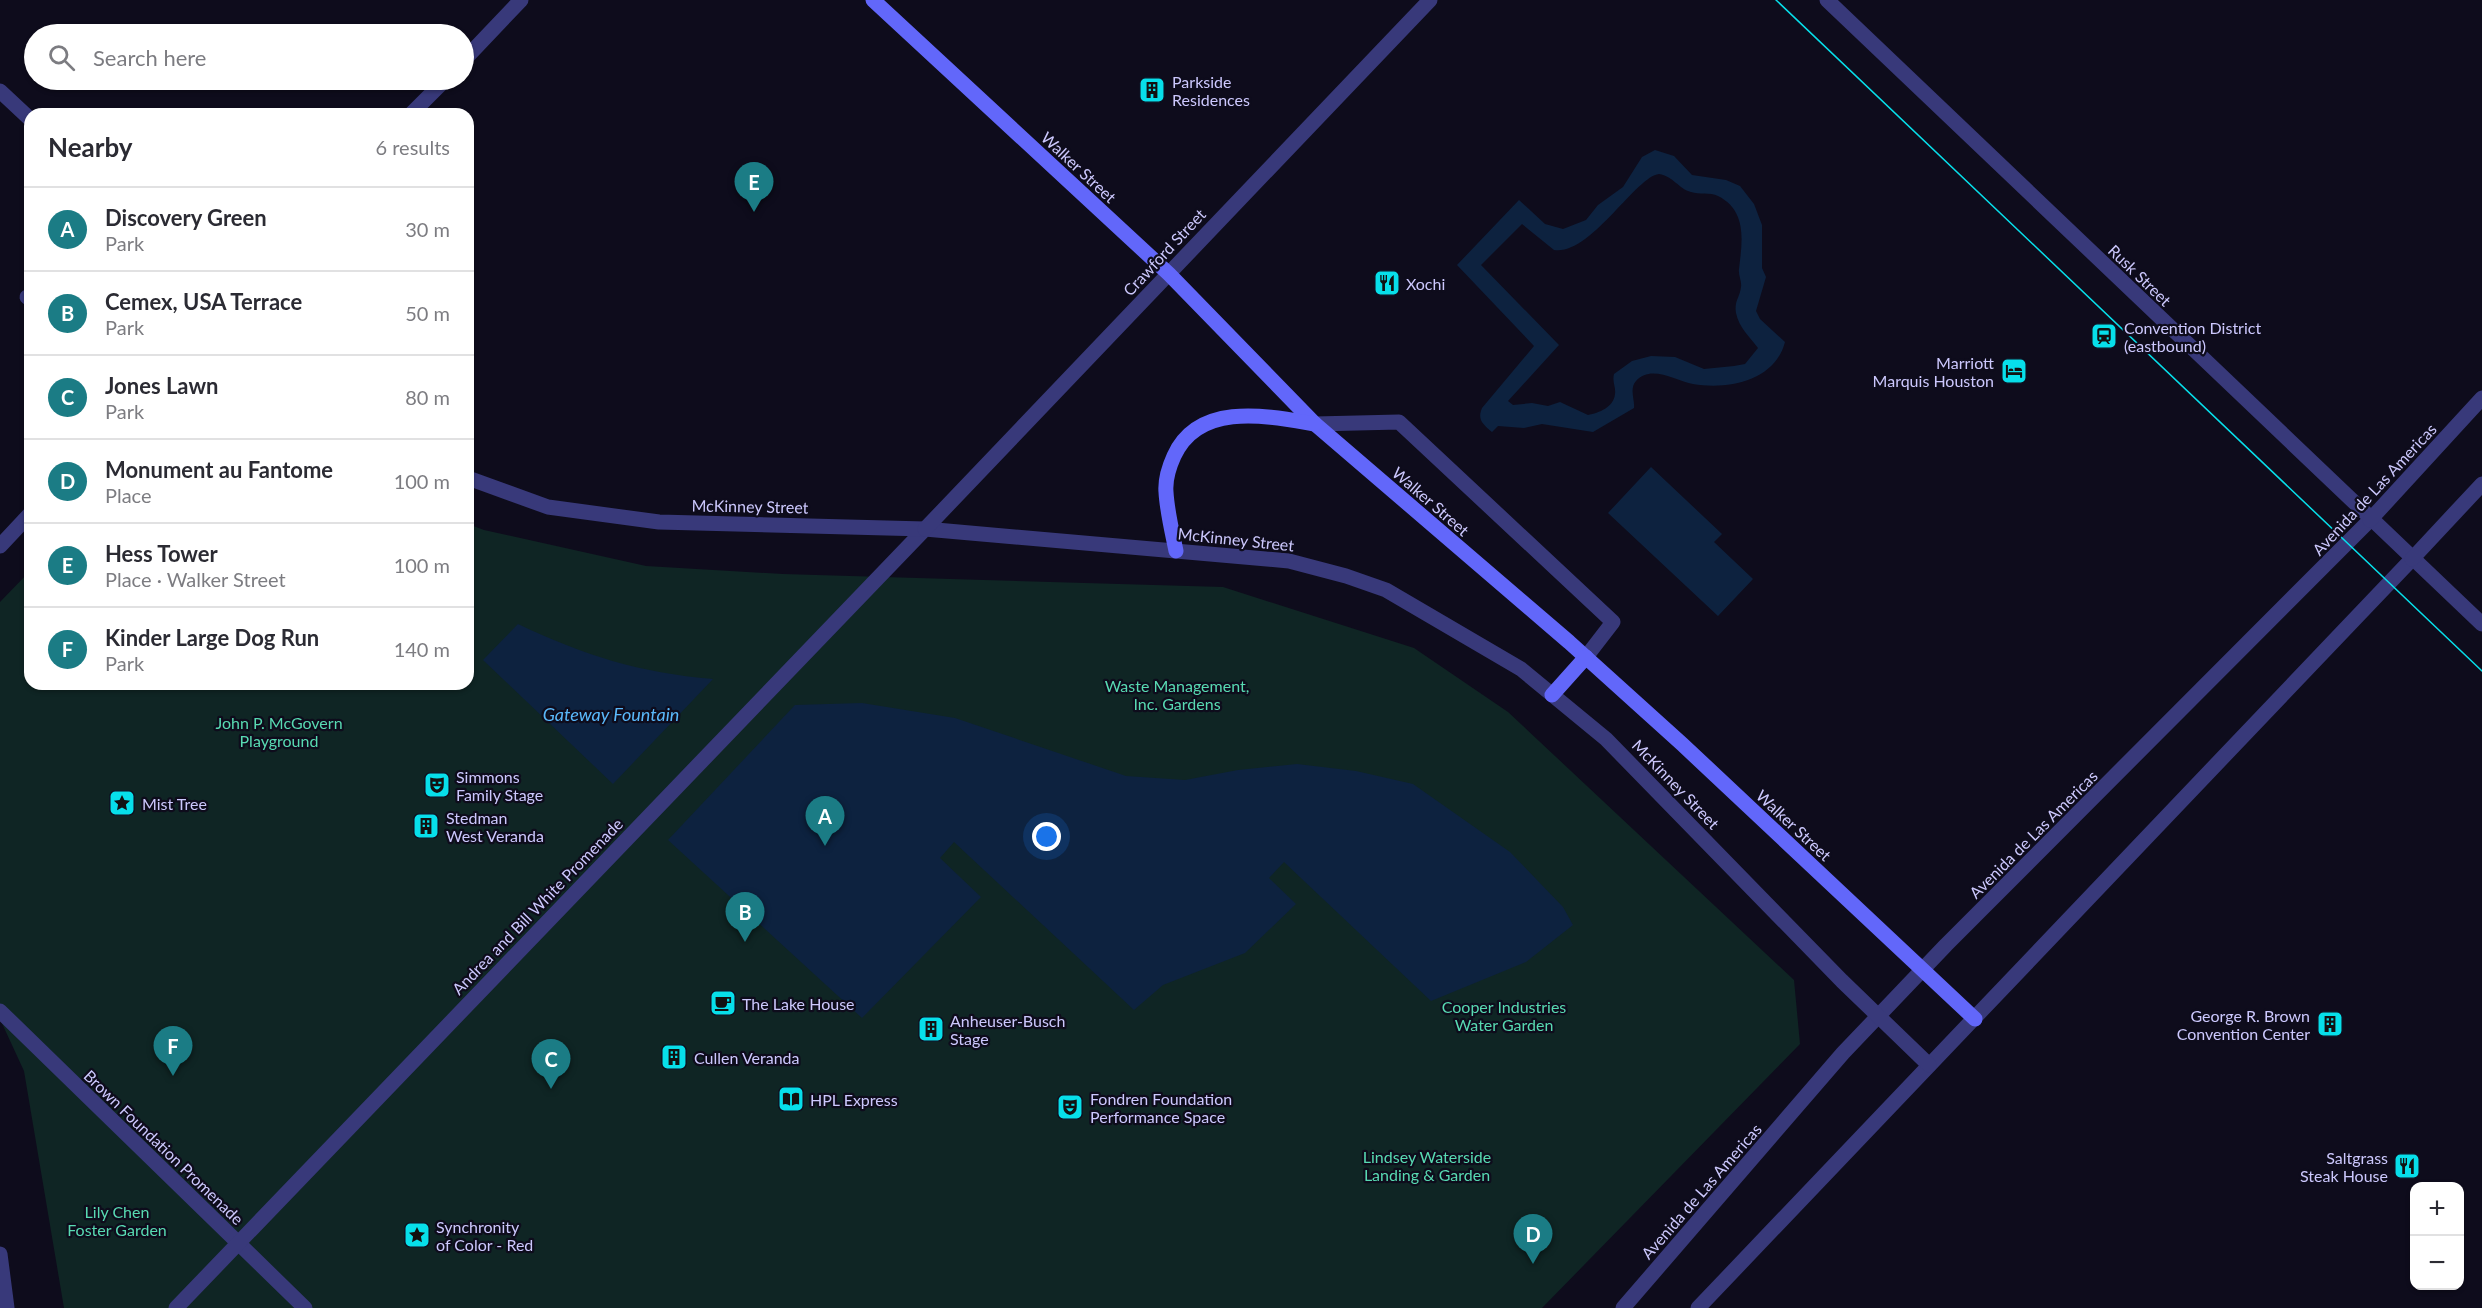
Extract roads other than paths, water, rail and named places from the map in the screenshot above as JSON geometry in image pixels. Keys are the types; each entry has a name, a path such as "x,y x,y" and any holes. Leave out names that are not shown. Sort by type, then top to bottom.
{"main road":[{"name":"Walker Street","path":"873,0 1168,274 1315,424 1586,657 1975,1019"},
{"path":"1176,551 1165,490 1169,467 1179,445 1198,428 1227,417 1258,415 1315,424"},
{"path":"1552,695 1586,657"}],"street":[{"path":"474,49 521,0"},
{"name":"Crawford Street","path":"925,529 1430,0"},
{"name":"Rusk Street","path":"1827,0 2370,520 2482,624"},
{"path":"417,108 435,90"},
{"path":"0,91 24,113"},
{"name":"Avenida de Las Americas","path":"1623,1308 1843,1053 2370,520 2482,398"},
{"path":"1315,424 1399,422 1613,622 1586,657"},
{"name":"McKinney Street","path":"474,480 548,507 659,522 925,529 1289,561 1346,576 1386,590 1521,669 1606,739 1929,1065"},
{"path":"1698,1308 2482,484"},
{"path":"0,546 24,520"},
{"name":"Andrea and Bill White Promenade","path":"176,1308 925,529"},
{"name":"Brown Foundation Promenade","path":"0,1011 305,1308"},
{"path":"0,1254 7,1308"}],"water":[{"path":"1655,150 1674,156 1692,175 1726,180 1740,186 1754,204 1762,225 1762,268 1766,277 1756,311 1760,319 1785,342 1780,355 1761,374 1735,384 1707,386 1664,375 1642,376 1633,387 1634,408 1593,432 1542,424 1524,428 1498,426 1492,432 1481,419 1482,408 1534,346 1457,265 1519,200 1545,224 1563,229 1586,220 1598,205 1623,187 1642,157","holes":["1659,174 1694,193 1718,196 1728,202 1739,219 1742,238 1739,271 1741,287 1736,313 1742,328 1758,348 1745,364 1734,366 1704,369 1675,357 1651,356 1632,361 1614,374 1615,394 1612,402 1605,409 1588,415 1560,402 1548,406 1532,403 1513,405 1508,401 1559,345 1481,265 1522,224 1554,250 1568,249 1597,229 1649,178"]},
{"path":"1651,467 1722,534 1714,542 1753,579 1718,616 1608,513"},
{"name":"Gateway Fountain","path":"518,624 566,645 612,661 661,672 713,679 613,784 483,660"},
{"path":"862,703 955,718 1126,776 1185,780 1238,770 1297,764 1356,771 1413,784 1510,852 1563,907 1573,925 1526,962 1431,1001 1284,862 1269,878 1296,904 1245,953 1163,985 1134,1010 954,842 940,858 981,897 862,1018 668,840 795,705"}],"tram line":[{"path":"1776,0 2482,671"}],"place":[{"name":"Parkside Residences","path":"1152,90"},
{"name":"Hess Tower","path":"754,212"},
{"name":"Xochi","path":"1387,283"},
{"name":"Convention District (eastbound)","path":"2104,336"},
{"name":"Marriott Marquis Houston","path":"2014,371"},
{"name":"Simmons Family Stage","path":"437,785"},
{"name":"Mist Tree","path":"122,803"},
{"name":"Stedman West Veranda","path":"426,826"},
{"name":"Discovery Green","path":"825,846"},
{"name":"Cemex, USA Terrace","path":"745,942"},
{"name":"The Lake House","path":"723,1003"},
{"name":"George R. Brown Convention Center","path":"2330,1024"},
{"name":"Anheuser-Busch Stage","path":"931,1029"},
{"name":"Cullen Veranda","path":"674,1057"},
{"name":"Kinder Large Dog Run","path":"173,1076"},
{"name":"Jones Lawn","path":"551,1089"},
{"name":"HPL Express","path":"791,1099"},
{"name":"Fondren Foundation Performance Space","path":"1070,1107"},
{"name":"Saltgrass Steak House","path":"2407,1166"},
{"name":"Synchronity of Color - Red","path":"417,1235"},
{"name":"Monument au Fantome","path":"1533,1264"}],"park label":[{"name":"Waste Management, Inc. Gardens","path":"1177,694"},
{"name":"John P. McGovern Playground","path":"279,731"},
{"name":"Cooper Industries Water Garden","path":"1504,1015"},
{"name":"Lindsey Waterside Landing & Garden","path":"1427,1165"},
{"name":"Lily Chen Foster Garden","path":"117,1220"}]}
